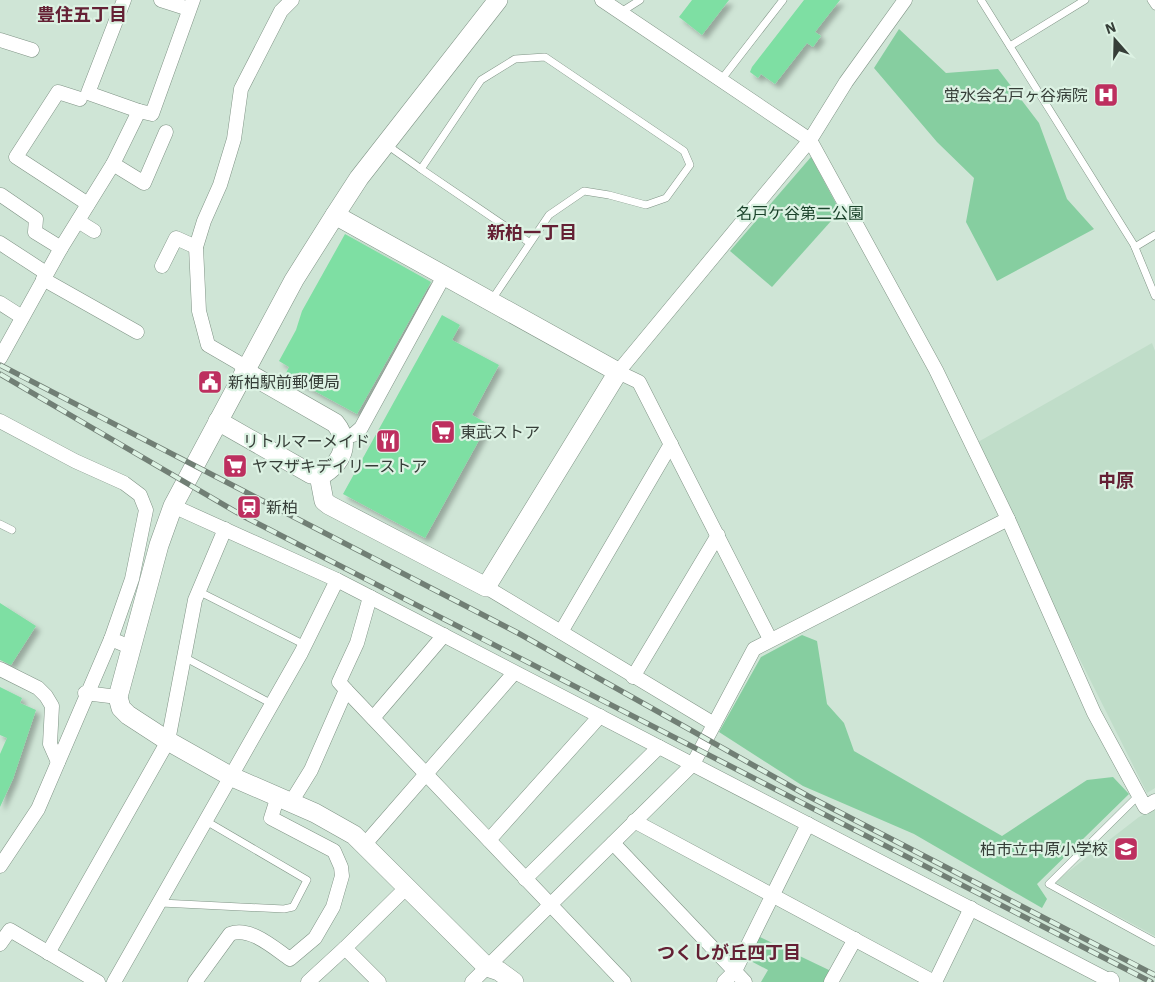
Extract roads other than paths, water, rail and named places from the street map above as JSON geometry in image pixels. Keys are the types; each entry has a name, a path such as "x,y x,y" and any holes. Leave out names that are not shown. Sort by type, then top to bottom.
{"street":[{"path":"124,0 88,93 152,114 191,4 162,0"},
{"path":"218,421 311,474 319,475 332,468 344,447 344,437 335,423 246,372 239,363 208,345 199,311 196,247 204,221 220,185 234,139 241,89 281,11 292,0"},
{"path":"490,975 365,844 334,823 230,776 168,741 128,715 121,708 118,697 158,544 172,506 294,280 335,214 385,144 498,0"},
{"path":"602,0 810,140 936,370 1008,519 1094,713 1145,807 1155,801"},
{"path":"486,587 618,372 810,140 846,82 905,0"},
{"path":"0,40 32,50"},
{"path":"80,99 58,92 16,157 88,204"},
{"path":"0,358 44,276 113,164 139,111"},
{"path":"113,164 144,183 166,132"},
{"path":"1,195 36,219 35,232 61,248"},
{"path":"335,214 444,276 639,382 770,640"},
{"path":"78,221 94,230"},
{"path":"162,266 176,238 196,247"},
{"path":"0,243 44,276 137,332"},
{"path":"344,437 353,435 361,428 444,276"},
{"path":"0,303 22,317"},
{"path":"0,421 75,461 124,483 140,495 146,510 132,579 111,639 85,693 38,809 0,866"},
{"path":"560,632 671,444"},
{"path":"319,475 324,501 329,505 486,587 714,724"},
{"path":"172,506 337,580 972,908 1110,982"},
{"path":"490,975 550,905 693,764 754,649 1008,519"},
{"path":"48,953 168,741 195,600 225,529"},
{"path":"633,677 718,536"},
{"path":"114,982 305,645 337,580"},
{"path":"370,597 357,643 339,682 624,982"},
{"path":"373,718 444,636"},
{"path":"111,639 130,647"},
{"path":"0,669 38,688 46,696 52,706 50,744 58,762"},
{"path":"365,844 514,673"},
{"path":"195,982 230,934 237,931 258,937 290,959 315,938 333,907 342,876 341,867 334,850 271,818 311,770 346,690"},
{"path":"85,693 118,697"},
{"path":"488,840 600,716"},
{"path":"525,879 659,747"},
{"path":"634,821 934,982 972,908"},
{"path":"724,982 735,972 808,824"},
{"path":"612,843 745,982"},
{"path":"308,982 407,887"},
{"path":"0,944 10,930 98,982"},
{"path":"831,982 855,939"},
{"path":"345,948 378,982"},
{"path":"472,982 499,971 514,982"}],"lane":[{"path":"621,13 640,0"},
{"path":"720,80 783,0"},
{"path":"981,0 1135,247 1155,296"},
{"path":"1010,46 1085,0"},
{"path":"1151,0 1155,6"},
{"path":"421,169 481,80 515,59 546,57 684,151 690,165 666,198 646,205 609,195 584,191 549,215 491,301"},
{"path":"385,144 530,243"},
{"path":"1135,247 1155,235"},
{"path":"0,524 12,530"},
{"path":"198,591 305,645"},
{"path":"184,657 272,704"},
{"path":"1138,796 1049,884 1155,942"},
{"path":"160,903 284,910 292,907 307,880 206,821"}],"railway":[{"path":"0,365 518,633 808,796 1155,975"},
{"path":"0,374 243,516 1151,982"}],"place":[{"name":"蛍水会名戸ヶ谷病院","path":"1106,95"},
{"name":"新柏駅前郵便局","path":"210,382"},
{"name":"東武ストア","path":"443,432"},
{"name":"リトルマーメイド","path":"388,441"},
{"name":"ヤマザキデイリーストア","path":"235,466"},
{"name":"新柏","path":"249,507"},
{"name":"柏市立中原小学校","path":"1126,849"}],"district":[{"name":"豊住五丁目","path":"82,15"},
{"name":"新柏一丁目","path":"532,233"},
{"name":"中原","path":"1116,481"},
{"name":"つくしが丘四丁目","path":"729,953"}],"park label":[{"name":"名戸ケ谷第二公園","path":"800,213"}]}
